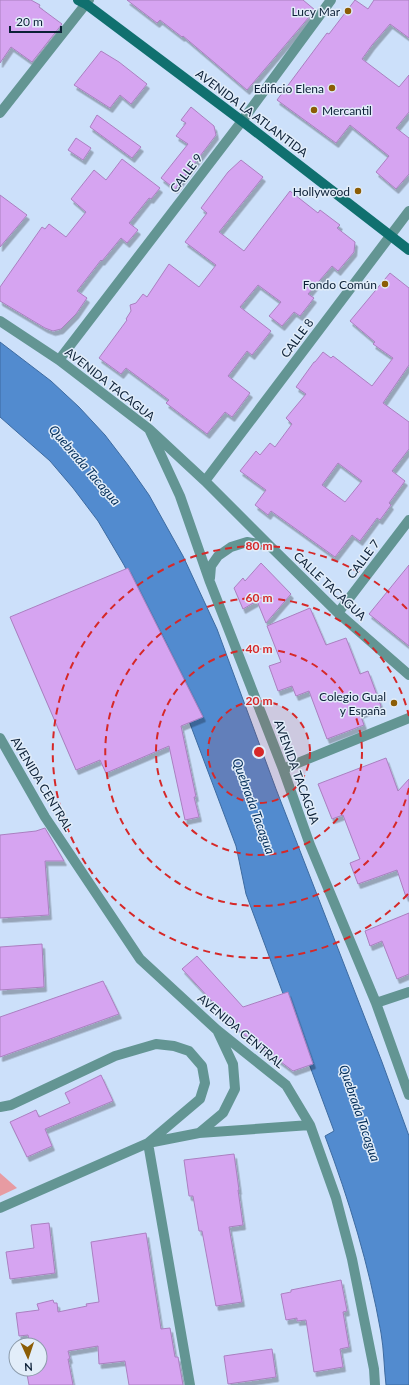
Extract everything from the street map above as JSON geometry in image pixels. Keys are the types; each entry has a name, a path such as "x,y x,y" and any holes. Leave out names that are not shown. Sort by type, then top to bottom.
{"street":[{"name":"CALLE 9","path":"59,360 242,121 331,0"},
{"name":"AVENIDA LA ATLANTIDA","path":"84,1 409,250"},
{"path":"0,113 84,1"},
{"name":"CALLE 8","path":"205,480 409,211"},
{"name":"AVENIDA TACAGUA","path":"0,321 59,360 150,429 180,496 210,582 283,768 310,845 376,1002 409,1095"},
{"name":"CALLE TACAGUA","path":"150,429 205,480 338,613 409,675"},
{"name":"CALLE 7","path":"338,613 409,520"},
{"path":"210,582 211,566 218,556 231,547 247,542 270,546"},
{"path":"283,768 409,718"},
{"name":"AVENIDA CENTRAL","path":"0,738 45,817 140,959 217,1030 286,1085 310,1125 336,1198 352,1259 374,1369 375,1385"},
{"path":"376,1002 409,992"},
{"path":"199,1133 223,1113 235,1089 233,1064 217,1030"},
{"path":"0,1106 11,1105 115,1056 156,1044 174,1046 189,1051 202,1066 205,1083 200,1099 148,1143"},
{"path":"0,1208 148,1143 199,1133 310,1125"},
{"path":"148,1143 190,1385"}],"shaded area":[{"path":"0,1173 17,1188 0,1196"}],"water":[{"name":"Quebrada Tacagua","path":"0,342 51,381 79,407 105,435 128,465 149,495 183,556 217,629 276,789 382,1062 409,1136 409,1385 386,1385 382,1339 371,1283 350,1209 325,1136 334,1131 246,894 236,846 183,705 164,647 124,565 98,521 50,461 0,417"}],"building":[{"path":"0,0 31,0 40,5 39,7 62,24 32,62 11,47 0,63"},
{"path":"127,0 303,0 315,10 247,90 183,36 182,37 160,20 157,23"},
{"path":"355,0 368,9 374,0 409,0 409,38 390,24 362,59 399,87 409,75 409,112 396,128 409,138 409,174 396,189 376,172 389,156 350,125 336,143 277,100 327,33 329,34"},
{"path":"101,51 119,62 147,84 131,104 120,95 110,108 74,85"},
{"path":"191,107 214,126 216,135 175,189 161,178 188,144 176,136 186,123 181,120"},
{"path":"97,115 141,147 132,158 90,127"},
{"path":"76,138 91,148 83,160 68,150"},
{"path":"122,159 160,188 151,199 149,198 129,223 138,230 127,243 121,238 102,261 101,260 77,291 87,298 76,314 61,329 53,331 45,328 0,301 0,287 42,227 45,229 49,224 66,237 86,212 71,199 94,170 106,180"},
{"path":"241,160 263,177 219,232 244,251 290,191 318,213 320,210 340,225 337,228 355,242 354,252 338,271 332,266 308,294 314,298 300,316 294,312 282,326 269,316 281,302 258,285 240,307 271,331 252,355 247,351 228,376 250,393 232,417 225,412 207,434 166,403 169,400 126,368 121,374 99,358 127,320 126,319 131,311 130,305 136,303 143,294 147,297 169,264 199,287 216,265 185,242 207,213 201,208 228,172"},
{"path":"0,195 27,215 0,247"},
{"path":"390,273 409,288 409,365 383,403 409,422 409,449 392,471 405,481 389,503 391,505 380,520 377,518 360,541 352,535 335,557 271,511 268,515 255,505 266,490 240,471 256,451 260,455 270,443 275,447 292,424 286,418 306,394 296,387 323,352 331,358 333,356 372,386 393,358 373,344 375,342 350,321","holes":["338,463 362,481 345,502 322,485"]},
{"path":"261,563 291,594 266,623 257,601 243,609 234,588 243,578 245,581"},
{"path":"409,565 409,646 369,614"},
{"path":"128,568 203,717 181,726 199,817 185,820 169,746 106,773 100,760 76,770 10,617"},
{"path":"310,608 326,645 346,638 360,674 368,671 381,706 360,714 364,725 327,739 309,691 296,696 292,686 278,691 269,666 281,662 267,626"},
{"path":"386,758 398,791 409,779 409,897 406,897 397,870 358,884 350,863 360,859 343,815 332,819 318,784"},
{"path":"45,828 64,861 45,861 49,915 0,918 0,835 36,831"},
{"path":"409,913 409,974 397,979 382,941 370,946 365,931"},
{"path":"42,944 44,987 0,990 0,947"},
{"path":"197,956 243,1007 288,992 313,1064 293,1071 241,1032 182,969"},
{"path":"103,981 119,1014 0,1057 0,1017"},
{"path":"101,1075 113,1101 45,1129 52,1146 27,1157 10,1122 36,1110 39,1117 70,1103 65,1093"},
{"path":"234,1154 243,1225 229,1227 242,1302 216,1306 202,1231 199,1231 193,1196 189,1196 184,1160"},
{"path":"49,1223 55,1273 10,1279 6,1252 34,1248 31,1225"},
{"path":"146,1233 161,1329 170,1328 175,1357 178,1357 183,1385 129,1385 125,1361 99,1364 98,1346 68,1351 73,1385 29,1385 28,1377 48,1377 48,1337 28,1337 28,1335 19,1336 16,1313 39,1310 37,1304 53,1300 54,1303 57,1303 58,1312 99,1302 91,1242"},
{"path":"341,1280 347,1311 343,1312 349,1347 340,1349 343,1367 314,1372 306,1320 297,1321 297,1318 286,1320 281,1294 291,1292 291,1290"},
{"path":"272,1349 276,1377 228,1384 224,1356"}],"place":[{"name":"Lucy Mar","path":"348,11"},
{"name":"Edificio Elena","path":"332,88"},
{"name":"Mercantil","path":"314,110"},
{"name":"Hollywood","path":"358,191"},
{"name":"Fondo Común","path":"385,284"},
{"name":"Colegio Gual y España","path":"394,703"}]}
